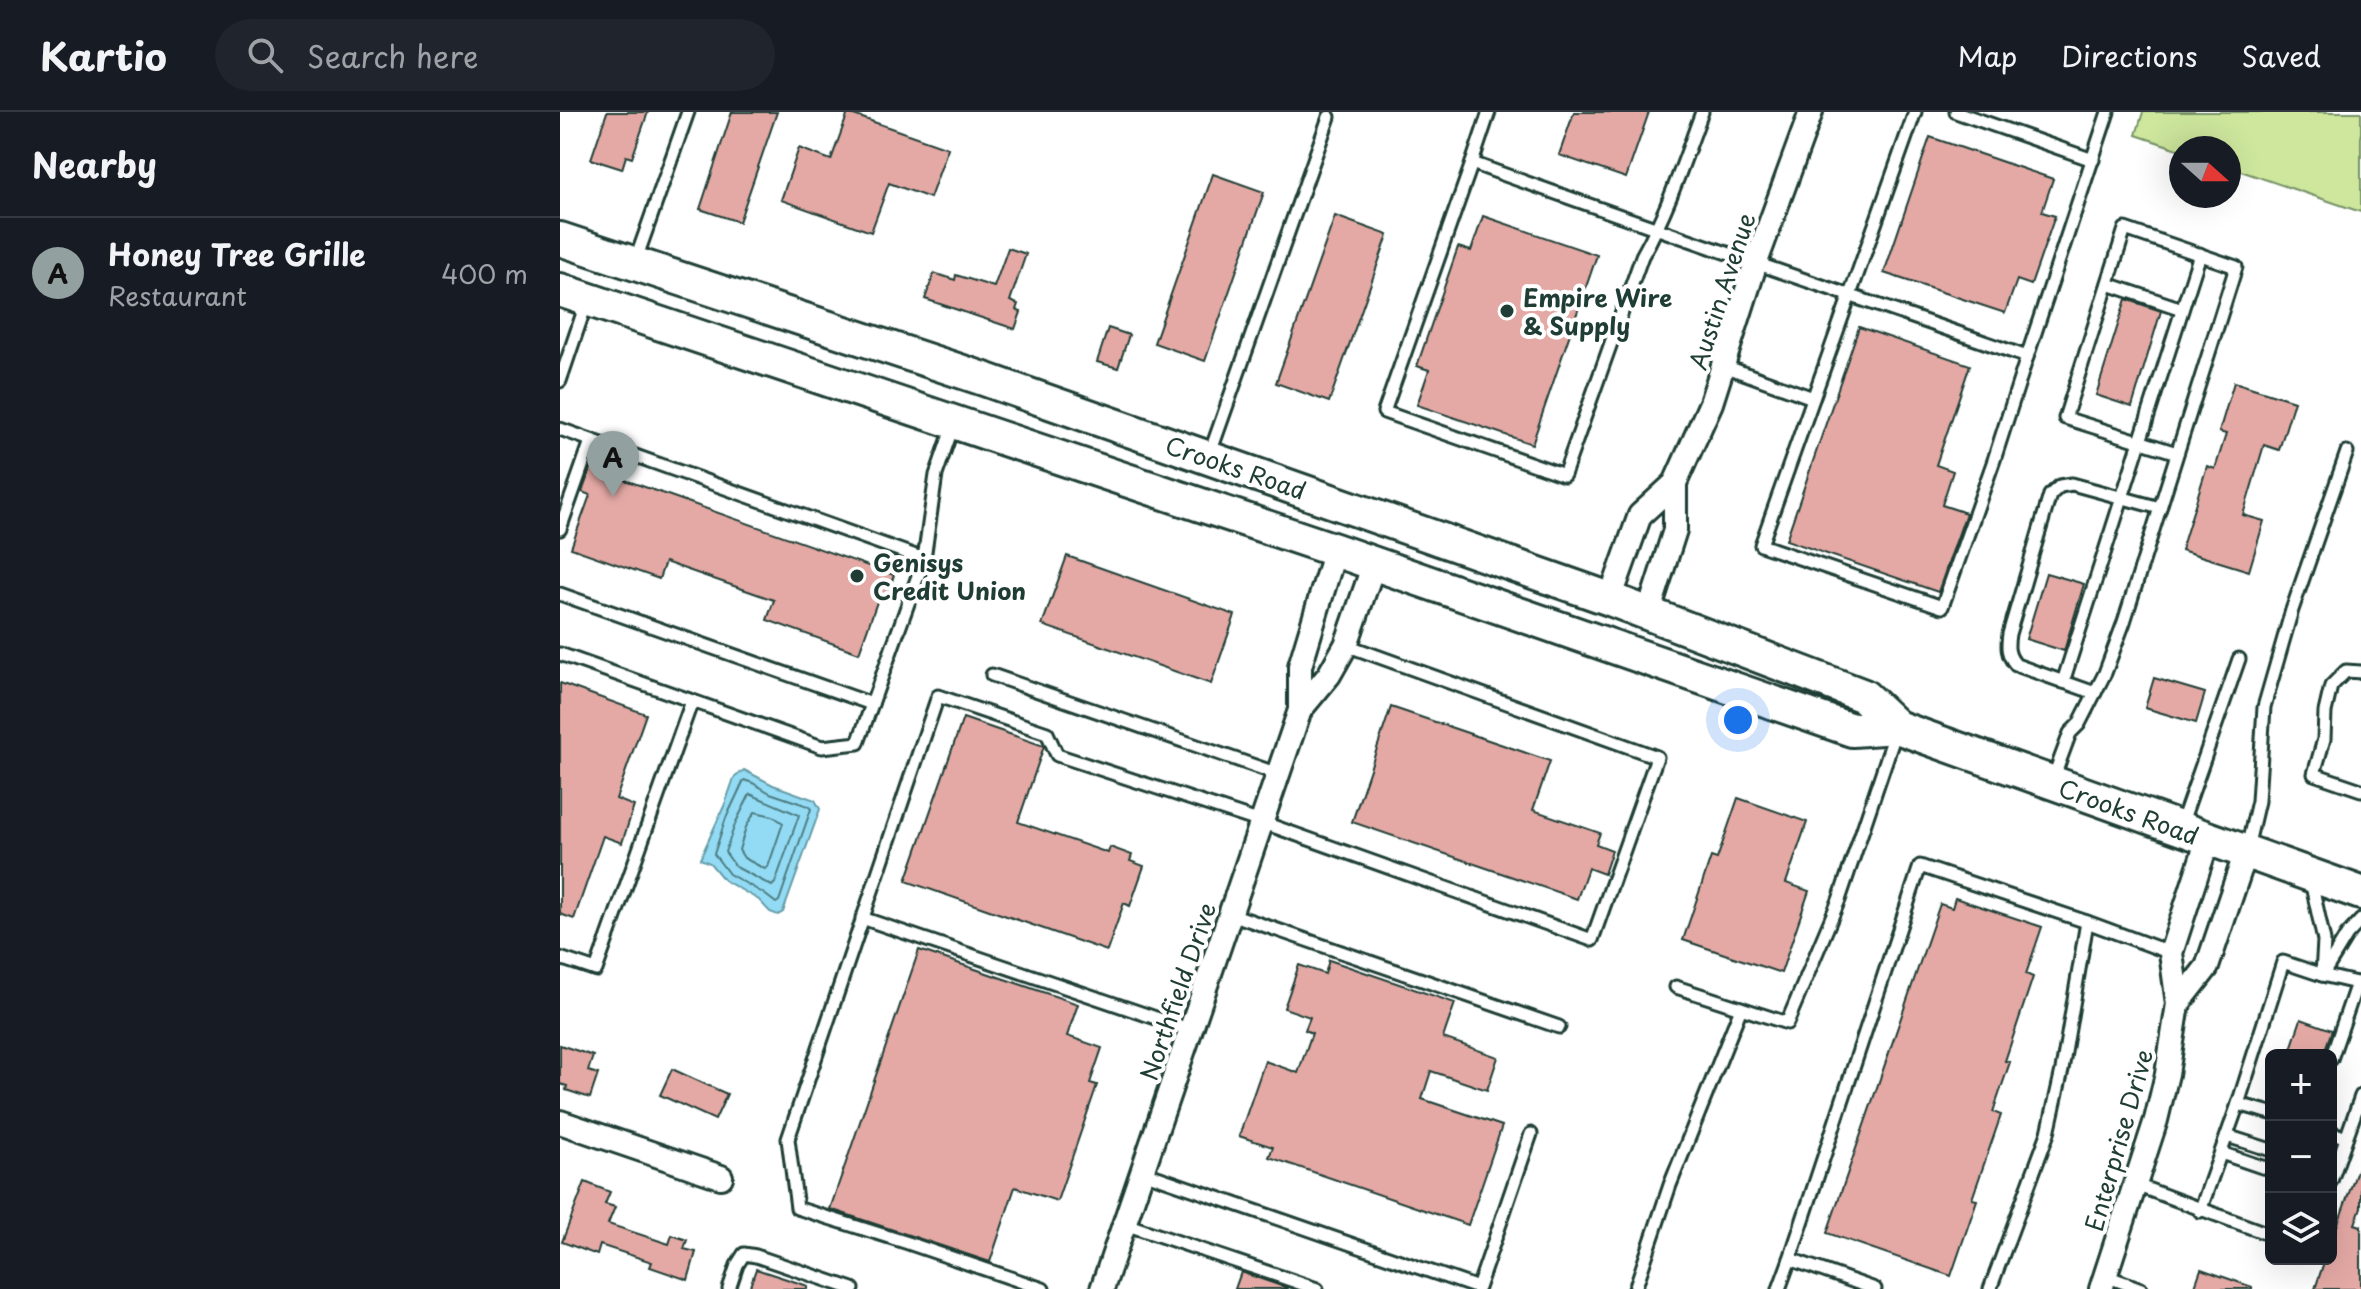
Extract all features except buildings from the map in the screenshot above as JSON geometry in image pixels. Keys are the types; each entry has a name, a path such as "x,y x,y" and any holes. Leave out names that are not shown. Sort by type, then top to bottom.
{"main road":[{"name":"Crooks Road","path":"560,239 984,379 1610,599 1864,696 1897,727 2361,893"},
{"name":"Crooks Road","path":"574,294 1335,550 1852,730 1897,727"},
{"path":"767,359 801,354 810,347 816,336 816,324"},
{"path":"1178,498 1208,493 1217,485 1222,474 1216,459"},
{"path":"1335,550 1342,535 1351,527 1392,521"},
{"path":"1590,639 1617,639 1633,635 1642,627 1648,614"}],"street":[{"name":"Austin Avenue","path":"1610,599 1640,515 1675,483 1711,403 1756,262 1811,112"},
{"name":"Austin Avenue","path":"1648,614 1675,530 1675,483"},
{"name":"Northfield Drive","path":"1102,1289 1300,710 1300,666 1335,550"},
{"name":"Northfield Drive","path":"1300,710 1329,675 1346,645 1374,564"},
{"name":"Enterprise Drive","path":"2103,1282 2156,1120 2167,1074 2178,1004 2171,953 2194,834"},
{"name":"Enterprise Drive","path":"2178,1004 2207,967 2246,852"},
{"path":"560,1122 721,1177"}],"lane":[{"path":"634,264 688,112"},
{"path":"1489,112 1384,412 1564,475 1642,256 1657,230 1702,112"},
{"path":"1915,112 1761,545 1942,607 1994,460 2108,112"},
{"path":"1956,112 2093,160"},
{"path":"1216,459 1329,117"},
{"path":"1472,163 2027,357"},
{"path":"2052,783 2070,733 2079,724 2105,673 2124,622 2236,267 2125,229 2065,418 2177,453"},
{"path":"2063,682 2200,254"},
{"path":"2108,284 2182,309"},
{"path":"560,381 574,294"},
{"path":"1724,366 1813,398"},
{"path":"560,654 822,747 858,743 924,559 936,475 954,421"},
{"path":"560,429 924,559"},
{"path":"560,529 591,441"},
{"path":"2246,852 2258,801 2264,707 2292,610 2347,452"},
{"path":"2095,693 2016,665 2010,659 2007,647 2050,495 2060,486 2072,484 2160,508"},
{"path":"560,594 872,704"},
{"path":"1043,1289 797,1208 788,1139 938,696 1047,733 1057,755 1261,822 1592,940 1657,757 1346,645"},
{"path":"2194,834 2239,659"},
{"path":"2361,672 2346,671 2331,686 2325,712 2324,739 2314,774 2361,790"},
{"path":"992,675 1278,774"},
{"path":"560,958 596,970 692,701"},
{"path":"1676,987 1787,1023 1839,900 1897,727"},
{"path":"1779,1289 1920,866 2171,953"},
{"path":"2309,875 2324,941 2322,975"},
{"path":"1231,914 1559,1027"},
{"path":"862,918 1191,1030"},
{"path":"2322,975 2347,935 2361,920"},
{"path":"1990,1289 2048,1133 2087,922"},
{"path":"2200,1211 2283,962 2359,984 2335,1049"},
{"path":"1635,1289 1670,1185 1741,1008"},
{"path":"2337,1164 2361,1096"},
{"path":"2238,1104 2265,1111"},
{"path":"1143,1172 1478,1288 1531,1134"},
{"path":"2337,1134 2346,1138"},
{"path":"2227,1136 2265,1148"},
{"path":"2221,1153 2265,1167"},
{"path":"2136,1185 2265,1233"},
{"path":"1125,1224 1317,1289"},
{"path":"729,1289 744,1254 853,1289"},
{"path":"1790,1259 1875,1289"},
{"path":"2103,1282 2141,1289"}],"green space":[{"path":"2143,112 2361,112 2361,212 2241,171 2241,136 2169,136 2169,146 2136,135"}],"water":[{"path":"744,770 773,785 815,800 820,809 783,912 778,915 724,880 710,863 700,859 734,778"}],"place":[{"name":"Empire Wire & Supply","path":"1507,311"},
{"name":"Honey Tree Grille","path":"613,497"},
{"name":"Genisys Credit Union","path":"857,576"}]}
